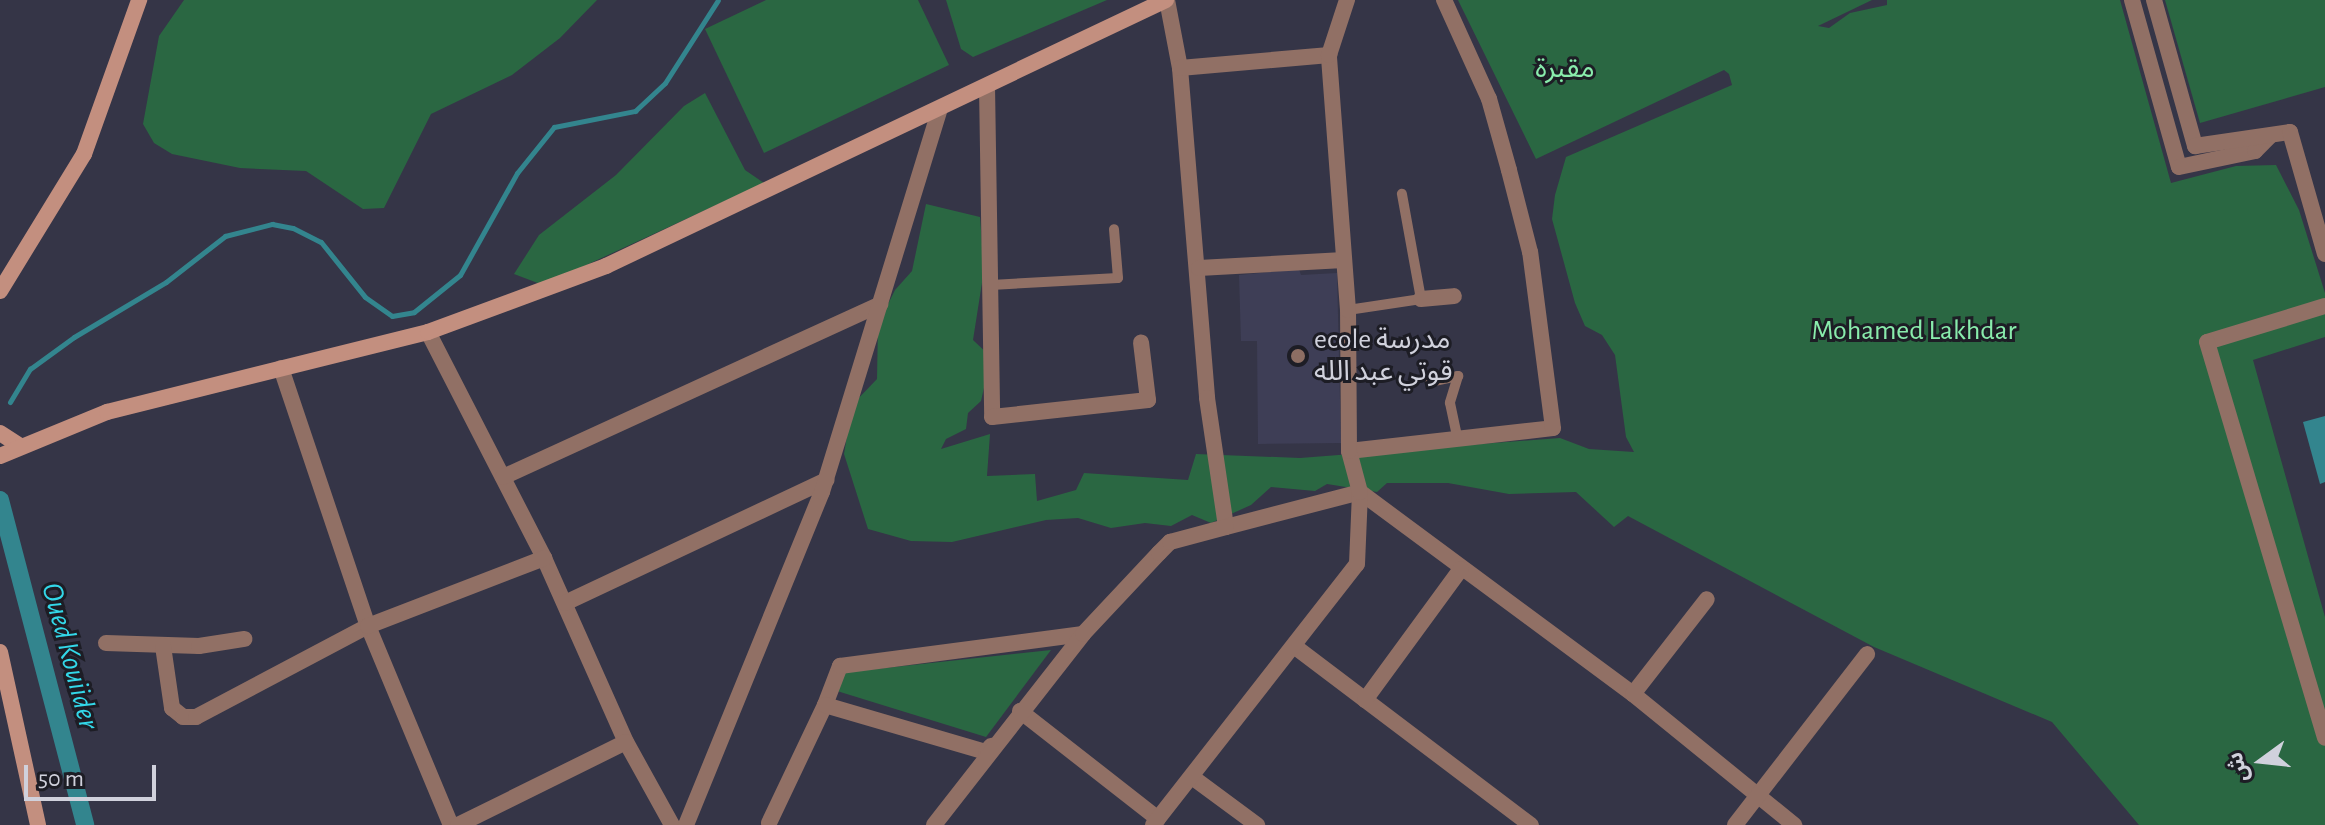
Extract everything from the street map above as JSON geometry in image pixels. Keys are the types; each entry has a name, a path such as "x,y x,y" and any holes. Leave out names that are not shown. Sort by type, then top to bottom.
{"main road":[{"path":"0,291 84,154 139,0"},
{"path":"0,456 107,412 428,332 606,266 1166,0"},
{"path":"0,433 20,446"},
{"path":"0,652 38,825"}],"street":[{"path":"1166,0 1180,68 1209,414 1226,527"},
{"path":"1020,711 1156,822 1357,564 1360,492 1349,451 1348,310 1329,55 1347,0"},
{"path":"1349,451 1553,428 1530,252 1489,99 1444,0"},
{"path":"2132,0 2179,167 2255,151 2269,137"},
{"path":"2154,0 2195,146 2290,132 2325,254"},
{"path":"1180,68 1329,55"},
{"path":"987,86 992,417 1148,400 1141,342"},
{"path":"686,825 826,480 940,109"},
{"path":"1199,268 1344,260"},
{"path":"1421,299 1454,296"},
{"path":"503,477 880,304"},
{"path":"2325,306 2207,342 2325,738"},
{"path":"428,332 544,558 626,742 672,825"},
{"path":"281,368 368,626 451,825"},
{"path":"565,603 826,480"},
{"path":"825,705 986,752 1083,634 1170,542 1360,492"},
{"path":"1360,492 1633,694 1794,825"},
{"path":"163,646 170,702 176,713 189,718 368,626 544,558"},
{"path":"1365,700 1461,569"},
{"path":"1633,694 1707,599"},
{"path":"771,824 840,666 1083,634"},
{"path":"106,643 163,646 244,639"},
{"path":"1294,646 1531,825"},
{"path":"1735,825 1867,654"},
{"path":"458,825 626,742"},
{"path":"934,825 991,746"},
{"path":"1192,777 1257,825"}],"lane":[{"path":"1348,310 1421,299 1402,194"},
{"path":"991,285 1118,278 1114,229"},
{"path":"1430,382 1458,376 1450,403 1458,440"}],"shaded area":[{"name":"ecole مدرسة قوتي عبد الله","path":"1299,269 1301,275 1337,273 1341,443 1258,444 1257,341 1241,341 1239,275"},
{"path":"2325,416 2325,482 2320,484 2303,422"}],"green space":[{"path":"184,0 597,0 560,38 512,75 431,114 384,208 363,209 306,171 240,168 172,154 154,143 143,124 159,36"},
{"path":"766,0 918,0 949,65 764,153 705,29"},
{"path":"946,0 1107,0 973,57 961,49"},
{"name":"Mohamed Lakhdar","path":"1458,0 1872,0 1818,26 1829,28 1850,13 1887,5 1887,0 2120,0 2171,183 2236,166 2276,165 2299,210 2325,293 2325,337 2253,360 2325,617 2325,825 2139,825 2052,722 1874,647 1628,516 1614,527 1576,492 1509,494 1448,483 1387,483 1377,492 1327,484 1315,491 1271,487 1251,505 1211,523 1192,515 1171,526 1145,523 1111,528 1078,518 1046,520 952,542 911,541 868,529 844,454 852,405 877,379 878,324 895,290 912,271 926,204 980,217 984,270 973,340 991,357 981,401 968,413 966,429 946,439 941,449 990,434 987,476 1035,474 1037,501 1076,490 1084,473 1188,480 1196,454 1300,458 1560,438 1589,449 1634,452 1626,437 1615,355 1602,335 1585,326 1575,303 1552,219 1555,195 1566,157 1732,85 1729,74 1724,70 1536,159"},
{"path":"2165,0 2325,0 2325,87 2200,123"},
{"path":"705,93 745,170 764,183 543,285 514,274 539,235 616,175 684,106"},
{"path":"1051,650 986,737 837,691 839,673"}],"waterway":[{"path":"10,402 30,369 74,337 166,282 225,236 272,224 293,228 321,242 365,297 392,316 414,312 460,275 517,173 554,127 635,111 665,83 718,0"},
{"name":"Oued Kouiider","path":"0,500 85,825"}],"place":[{"name":"ecole مدرسة قوتي عبد الله","path":"1298,356"}],"park label":[{"name":"مقبرة","path":"1565,69"}]}
